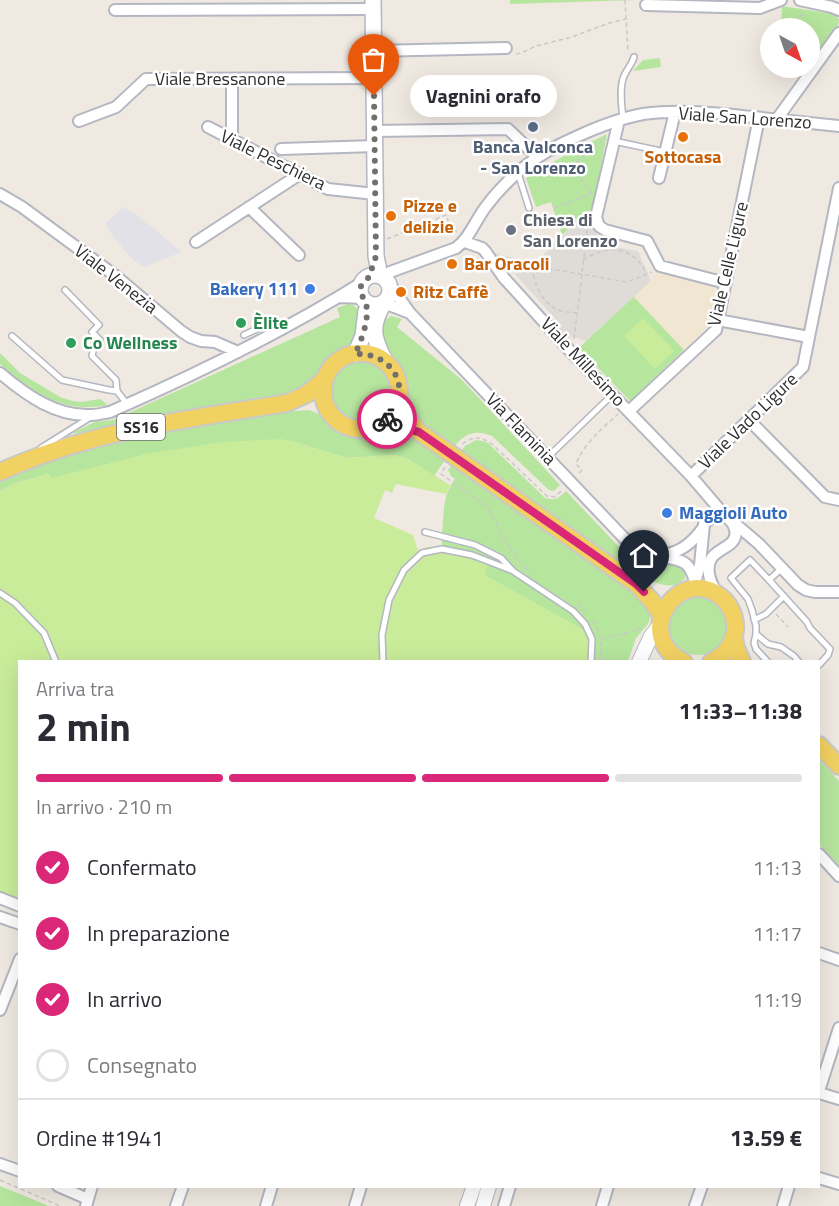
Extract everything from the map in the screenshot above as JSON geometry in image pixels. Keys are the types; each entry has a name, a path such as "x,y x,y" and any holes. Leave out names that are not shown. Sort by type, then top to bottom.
{"main road":[{"path":"373,4 377,280 390,295 375,321 374,336 385,361 398,381 399,398 397,406 383,423 369,428 354,429 341,423 330,413 324,397 325,379 334,365 347,356 355,354 370,354 385,361"},
{"path":"355,354 363,336 366,320 364,300 360,290 377,280"},
{"path":"364,300 375,305 384,303"},
{"name":"SS16","path":"7,469 92,438 131,429 287,403 307,394 325,379"},
{"name":"SS16","path":"287,403 311,406 330,413"},
{"path":"397,406 419,432 636,584 652,601 661,620"},
{"path":"383,423 419,432"},
{"path":"636,584 657,593 699,588 718,594 726,601 735,618 734,638 741,660"},
{"path":"678,660 664,644 660,635 661,620 666,606 688,588"},
{"path":"714,660 723,654 734,638"},
{"path":"820,746 837,760"}],"street":[{"path":"646,5 760,8 781,0"},
{"path":"800,0 839,10"},
{"path":"115,10 373,4"},
{"path":"777,119 839,33"},
{"path":"373,51 506,48"},
{"name":"Viale Bressanone","path":"79,121 116,107 146,79 374,78"},
{"path":"232,79 232,140"},
{"path":"659,178 675,112"},
{"name":"Viale San Lorenzo","path":"466,239 487,204 504,185 537,157 558,144 621,120 643,114 712,112 839,126"},
{"name":"Viale Celle Ligure","path":"627,409 716,330 759,117"},
{"path":"621,120 612,138 596,217 599,226 605,230 647,241 660,266 726,283"},
{"name":"Viale Peschiera","path":"208,127 328,189 375,194"},
{"path":"282,148 508,129 537,157"},
{"path":"196,242 300,174"},
{"name":"Viale Vado Ligure","path":"691,476 803,367 839,188"},
{"name":"Viale Venezia","path":"0,194 22,207 117,277 190,337 215,342 238,352"},
{"path":"249,207 299,255"},
{"path":"0,373 30,396 51,407 77,414 93,415 110,411 238,352 390,272 456,248 466,239"},
{"name":"Viale Millesimo","path":"466,239 482,248 504,278 571,352 691,476 728,519 759,544 798,585 815,592 839,592"},
{"path":"377,280 410,313"},
{"path":"339,297 364,300"},
{"name":"Via Flaminia","path":"384,303 410,313 624,538 644,553 686,563 691,569 688,588"},
{"path":"718,320 809,337"},
{"path":"749,420 825,497 839,500"},
{"name":"Viale Millesimo","path":"688,588 700,565 707,508 700,486"},
{"path":"658,556 682,549 716,516 728,519 735,531 728,544 711,558 708,568 714,589 718,594"},
{"path":"704,529 706,542 714,548 744,539 759,544"},
{"path":"640,660 661,620"},
{"path":"820,855 839,876"},
{"path":"0,898 18,905"},
{"path":"0,917 18,923"},
{"path":"820,953 839,960"},
{"path":"0,1010 18,964"},
{"path":"820,1089 839,1028"},
{"path":"820,1092 839,1099"},
{"path":"0,1164 18,1170"},
{"path":"820,1178 839,1184"},
{"path":"62,1188 87,1202"},
{"path":"176,1206 182,1188"},
{"path":"266,1206 271,1188"},
{"path":"355,1206 360,1188"},
{"path":"468,1206 473,1188"},
{"path":"483,1206 488,1188"},
{"path":"504,1206 509,1188"},
{"path":"602,1206 607,1188"},
{"path":"695,1206 701,1188"},
{"path":"783,1206 788,1188"}],"lane":[{"path":"621,120 623,78 634,57"},
{"path":"612,138 665,153"},
{"path":"518,173 529,208"},
{"path":"65,290 99,325 92,332 100,340 94,347 92,356 116,380 117,391 127,404"},
{"path":"244,335 274,321 286,327"},
{"path":"12,336 62,380 117,391"},
{"path":"548,457 613,394"},
{"path":"7,469 93,415"},
{"path":"425,532 475,545 501,558 513,571"},
{"path":"383,660 382,635 389,600 404,570 422,553 442,549 472,555 513,571 573,611 585,624 592,639 591,660"},
{"path":"766,660 753,643 756,634 748,599 731,578 750,560 830,649 828,655 820,663"},
{"path":"769,580 782,568"},
{"path":"0,593 15,603 44,633 55,660"},
{"path":"754,620 766,614 784,596"},
{"path":"756,634 768,645 781,647 797,660"}],"path":[{"path":"798,18 814,3"},
{"path":"506,48 513,54 521,53 536,46 626,19"},
{"path":"554,208 592,195 574,164 612,138"},
{"path":"376,250 446,215 451,230 466,239"},
{"path":"574,337 588,225"},
{"path":"494,262 498,258 627,282 648,274 629,253 616,250 605,249 583,260"},
{"path":"533,266 537,288 550,304 558,310 577,313"},
{"path":"578,474 582,470 576,464 588,442 627,409"},
{"path":"466,492 487,506 520,563 537,578"},
{"path":"572,600 580,605 597,626 601,639 600,660"},
{"path":"771,609 788,627"},
{"path":"601,639 661,620"},
{"path":"0,1180 18,1188"},
{"path":"18,1188 60,1206"}],"shaded area":[{"path":"123,207 137,215 182,252 144,267 133,260 105,224"},
{"path":"579,220 598,233 595,243 638,251 651,281 586,341 574,337 564,338 557,331 562,326 513,272 503,271 499,266 496,253 534,264"},
{"path":"660,272 717,288 710,325 684,350 633,296"}],"green space":[{"path":"510,0 636,0 510,4"},
{"path":"782,6 833,14 839,19 838,27 820,50 820,18 781,18"},
{"path":"660,58 661,67 633,71 643,60"},
{"path":"607,134 593,208 562,235 551,202 536,207 526,178"},
{"path":"633,296 684,350 630,401 579,348"},
{"path":"348,304 358,309 361,319 352,346 330,360 316,380 286,396 150,417 75,434 74,432 95,422 113,420 340,317 337,308"},
{"path":"391,316 402,319 397,327 462,380 560,485 554,491 549,490 492,436 481,433 471,434 462,438 454,447 413,415 406,403 403,375 381,345 383,321"},
{"path":"643,318 674,351 655,369 624,336"},
{"path":"0,353 20,373 60,397 82,402 100,399 108,405 76,406 50,399 25,384 0,364"},
{"path":"356,361 368,361 379,366 387,374 392,391 390,403 379,416 368,421 356,421 345,416 337,408 332,397 332,385 337,374 345,366"},
{"path":"309,410 324,416 337,429 353,435 370,435 388,431 406,435 445,460 434,476 408,459 395,455 347,458 291,441 51,478 48,474 16,483 0,491 0,479 75,449 153,432"},
{"path":"281,439 347,458 395,455 408,459 450,485 446,494 396,484 392,493 385,490 374,518 413,535 418,551 427,547 442,546 489,559 485,575 585,631 589,641 588,660 18,660 18,900 0,893 0,491 16,483 49,474 51,478 146,454 221,442"},
{"path":"476,440 488,443 545,498 557,498 566,491 626,552 645,561 675,563 675,566 680,566 684,570 685,578 677,584 668,585 648,581 635,574 460,452"},
{"path":"451,466 625,586 648,607 651,615 648,624 636,638 628,660 594,660 591,631 587,621 573,607 520,572 495,551 469,540 442,534 446,498 455,479 448,470"},
{"path":"442,540 473,547 501,561 526,583 567,609 580,622 585,631 484,575 489,560 442,546"},
{"path":"692,597 704,597 719,605 727,620 727,632 719,647 704,655 692,655 677,647 669,632 669,620 677,605"},
{"path":"820,761 839,781 839,865 820,845"},
{"path":"0,1186 49,1206 0,1206"}],"way so far":[{"path":"374,96 376,256 369,277 365,279 360,290 366,302 366,320 363,336 355,354 363,353 378,357 385,361 395,374 398,381 399,398 397,406 387,419"}],"place":[{"name":"Vagnini orafo","path":"374,96"},
{"name":"Banca Valconca - San Lorenzo","path":"533,127"},
{"name":"Sottocasa","path":"683,137"},
{"name":"Pizze e delizie","path":"391,216"},
{"name":"Chiesa di San Lorenzo","path":"511,230"},
{"name":"Bar Oracoli","path":"452,264"},
{"name":"Bakery 111","path":"310,289"},
{"name":"Ritz Caffè","path":"401,292"},
{"name":"Èlite","path":"241,323"},
{"name":"Co Wellness","path":"71,343"},
{"name":"Maggioli Auto","path":"667,513"}],"route":[{"path":"387,419 383,423 419,432 636,584 644,592"}]}
